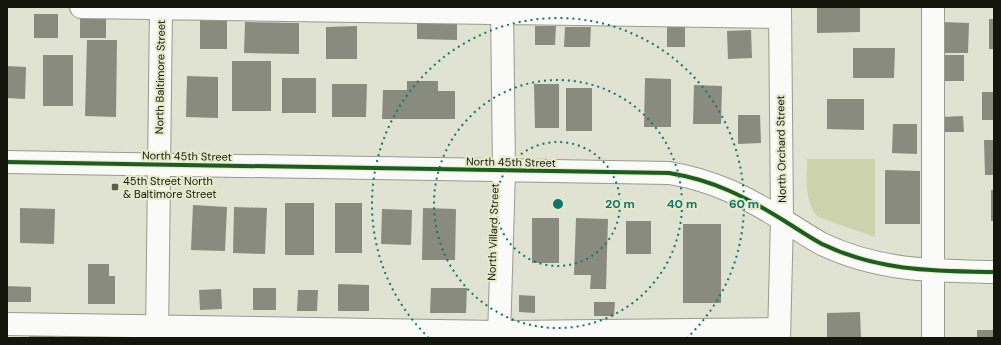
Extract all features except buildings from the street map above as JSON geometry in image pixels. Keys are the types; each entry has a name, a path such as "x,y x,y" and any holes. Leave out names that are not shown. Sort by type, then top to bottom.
{"street":[{"path":"80,7 780,12"},
{"path":"933,7 933,338"},
{"name":"North Baltimore Street","path":"157,332 161,8"},
{"name":"North Villard Street","path":"499,335 504,171 502,10"},
{"name":"North Orchard Street","path":"779,334 782,219 780,12"},
{"name":"North 45th Street","path":"7,162 669,173 708,181 724,187 782,219 821,243 848,255 884,265 908,269 994,272"},
{"path":"7,324 157,332 499,335 779,334"}],"green space":[{"path":"807,159 875,159 875,237 818,217 810,204 808,197"}],"cycle path":[{"path":"7,162 669,173 700,180 729,190 822,244 864,260 906,268 994,272"}],"place":[{"name":"45th Street North & Baltimore Street","path":"115,187"}]}
